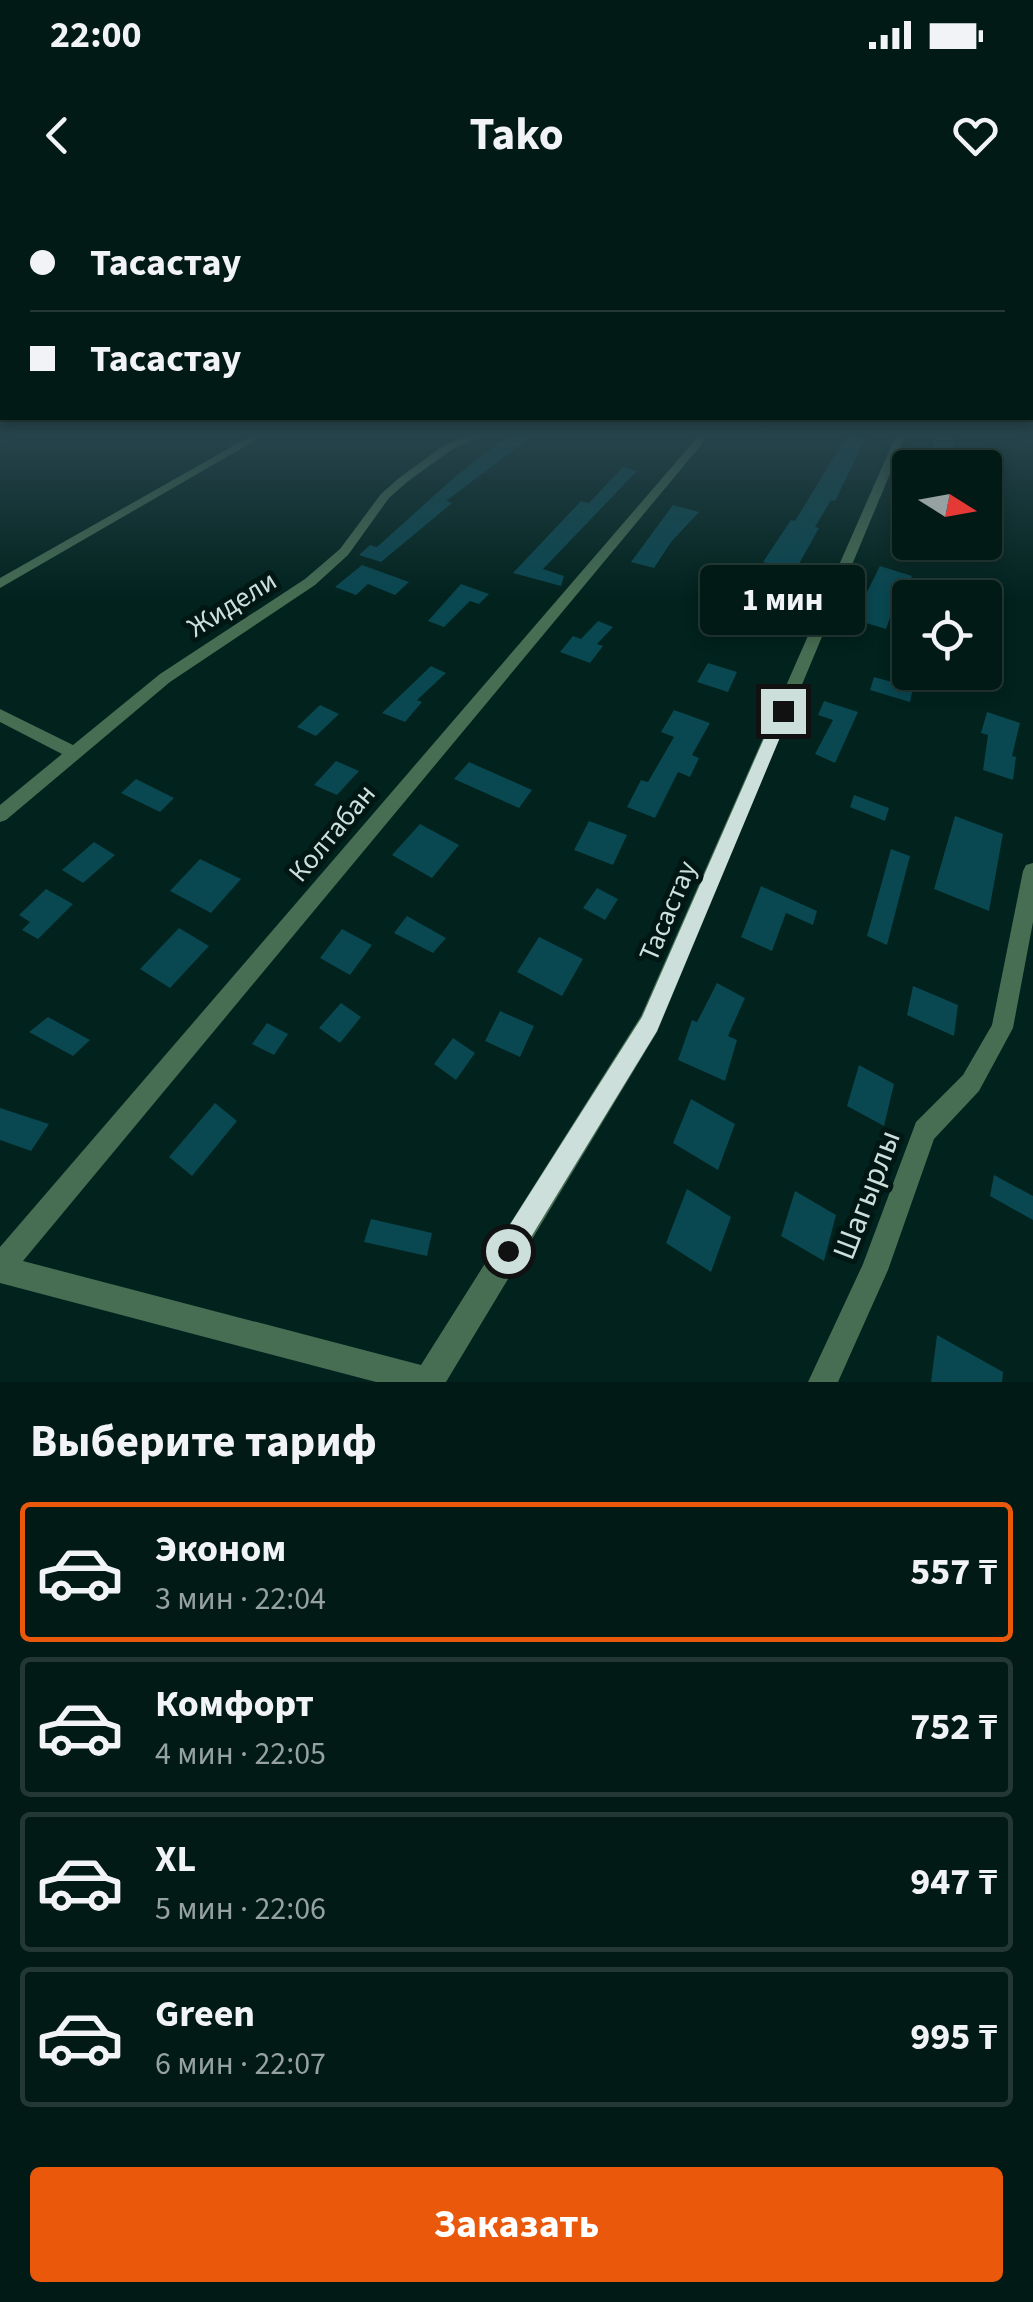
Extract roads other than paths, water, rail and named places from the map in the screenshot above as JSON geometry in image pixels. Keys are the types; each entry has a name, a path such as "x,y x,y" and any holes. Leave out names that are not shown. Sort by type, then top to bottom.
{"street":[{"path":"0,584 167,488"},
{"name":"Жидели","path":"0,815 165,678 310,582 344,552 394,488"},
{"name":"Колтабан","path":"0,1268 659,488"},
{"name":"Тасастау","path":"429,1382 649,1024 878,488"},
{"path":"0,715 74,753"},
{"name":"Шагырлы","path":"822,1382 874,1270 925,1131 971,1083 1002,1028 1033,871"},
{"path":"0,1268 429,1382"}]}
